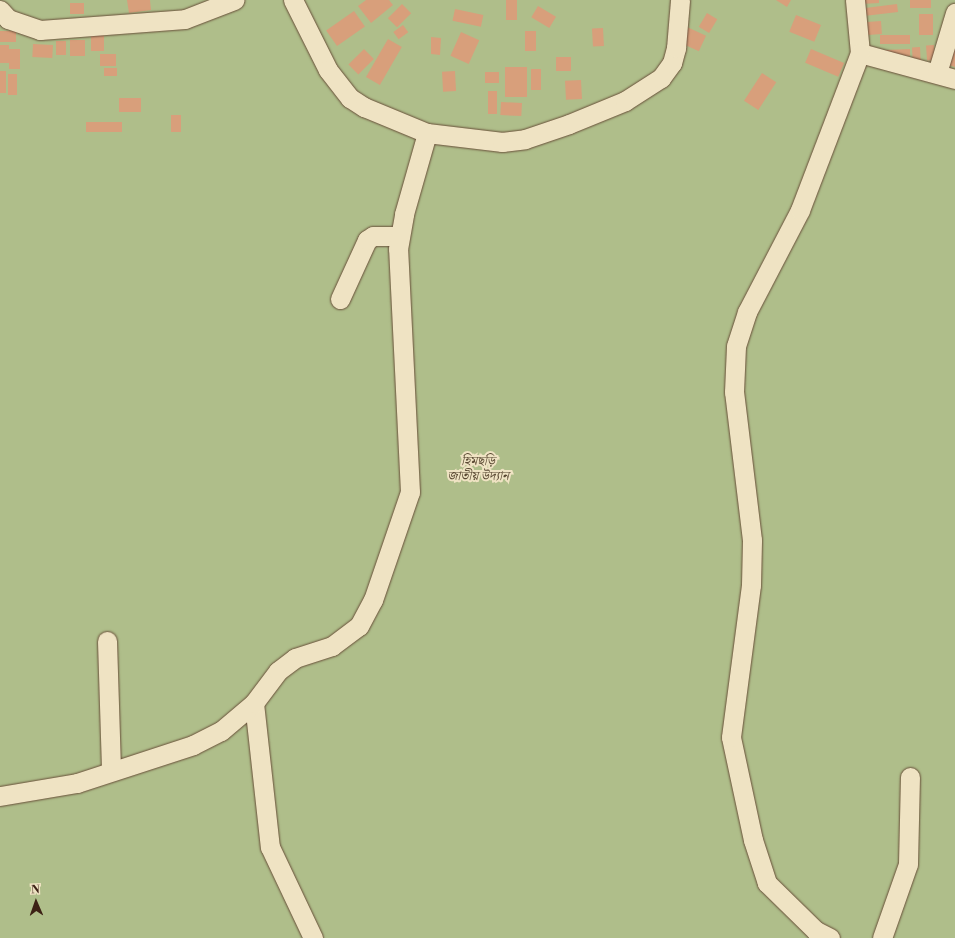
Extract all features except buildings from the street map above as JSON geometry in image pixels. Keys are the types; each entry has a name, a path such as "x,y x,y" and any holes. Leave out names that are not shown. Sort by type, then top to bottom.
{"street":[{"path":"0,10 8,19 40,30 185,19 234,0"},
{"path":"293,0 328,70 350,98 384,118 427,133 502,142 525,139 569,124 650,88 672,63 680,0"},
{"path":"830,938 816,931 767,884 753,840 731,737 751,585 752,540 734,392 736,353 748,312 800,210 860,53 855,0"},
{"path":"937,73 955,12"},
{"path":"860,53 955,79"},
{"path":"0,796 77,783 193,745 221,731 254,703 278,670 295,658 332,646 359,626 404,517 410,492 410,464 399,236 427,133"},
{"path":"340,299 367,240 373,236 399,236"},
{"path":"108,641 111,771"},
{"path":"254,703 270,847 313,938"},
{"path":"882,938 908,864 910,777"}],"green space":[{"name":"হিমছড়ি জাতীয় উদ্যান","path":"0,0 955,0 955,938 0,938"}]}
